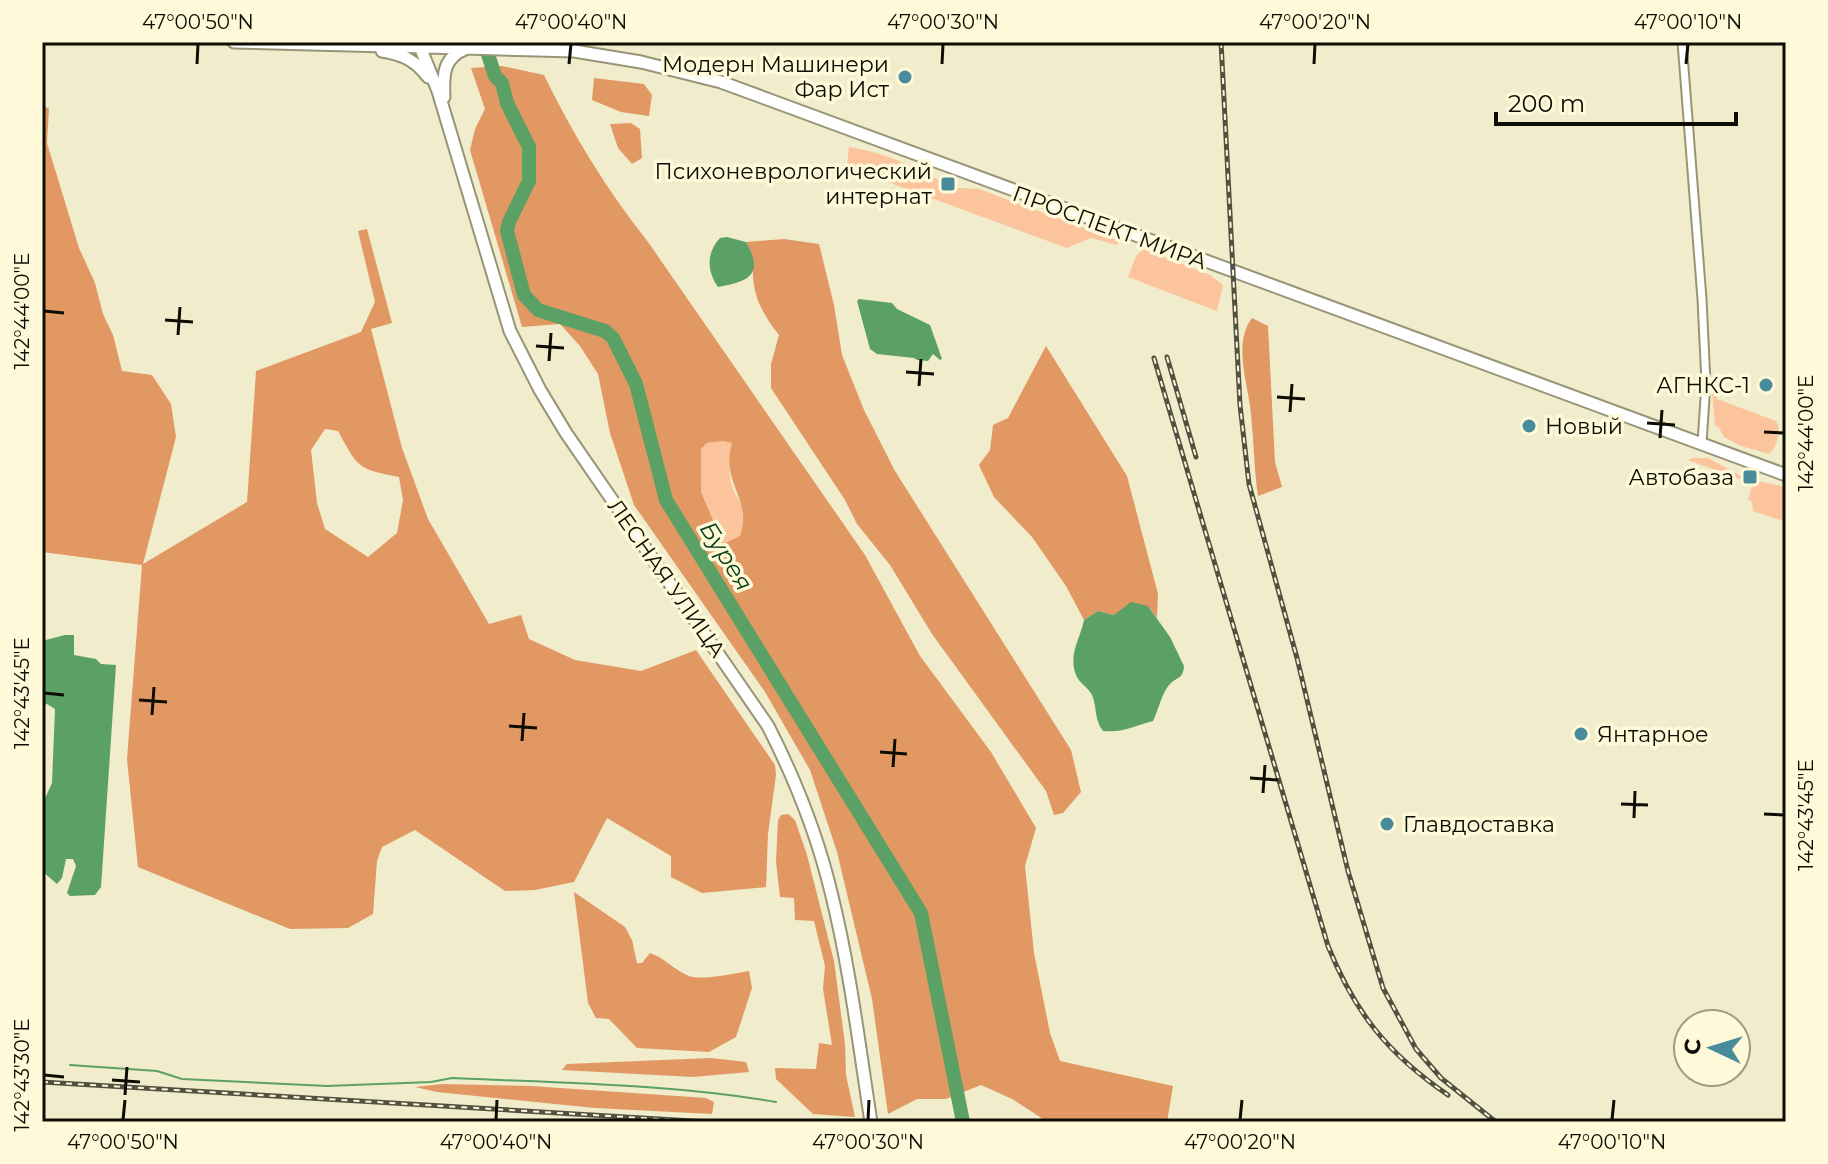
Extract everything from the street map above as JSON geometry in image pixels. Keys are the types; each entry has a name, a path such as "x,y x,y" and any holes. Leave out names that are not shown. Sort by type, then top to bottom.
{"main road":[{"path":"234,42 346,45 407,57 418,64 436,87"},
{"name":"ЛЕСНАЯ УЛИЦА","path":"419,44 436,87 510,331 540,390 566,433 768,726 789,769 810,821 831,891 846,963 871,1122"},
{"name":"ПРОСПЕКТ МИРА","path":"346,45 574,46 721,82 1031,199 1786,475"},
{"path":"444,114 443,76 447,62 456,53 472,47"}],"street":[{"path":"1682,42 1702,313 1706,410 1702,443"}],"shaded area":[{"path":"502,66 544,75 605,182 865,555 920,656 991,752 1036,828 1025,866 1034,953 1050,1033 1060,1061 1173,1086 1167,1122 1043,1119 1012,1099 981,1085 946,1099 917,1099 888,1114 872,999 837,852 810,770 765,692 634,505 610,433 598,374 580,346 560,324 522,327 470,150 475,129 485,109 471,68","holes":["707,443 732,443 730,469 743,511 743,523 740,536 723,544 701,492 701,449"]},
{"path":"594,78 644,84 652,95 649,116 621,112 592,100"},
{"path":"42,104 49,109 47,143 79,248 113,335 122,371 152,375 171,404 176,437 143,564 247,502 256,371 361,332 375,302 358,231 367,229 392,323 371,329 402,448 428,519 489,624 521,615 529,639 575,660 641,671 696,650 775,765 766,887 702,893 671,877 671,856 607,818 574,882 535,890 505,891 415,830 382,847 377,861 373,914 348,928 290,929 138,867 127,759 142,565 42,552","holes":["325,429 338,431 361,465 375,472 399,477 403,500 397,533 368,557 325,529 317,503 311,450"]},
{"path":"631,123 640,129 642,158 632,164 618,148 610,124"},
{"path":"849,147 906,164 939,180 940,187 979,189 1120,241 1116,245 1091,238 1067,248 847,167"},
{"path":"720,238 746,242 754,262 753,269 745,279 718,287 710,268 710,256"},
{"path":"784,239 819,244 842,355 864,410 895,471 1071,750 1081,792 1063,813 1054,815 1046,791 932,634 890,565 857,524 845,500 771,388 771,364 779,335 758,299 751,254 746,242"},
{"path":"1144,249 1210,275 1223,285 1217,311 1128,277 1136,256"},
{"path":"859,299 892,303 897,309 930,325 942,359 933,354 928,361 917,360 877,354 870,349"},
{"path":"1252,318 1268,326 1275,462 1282,487 1258,496 1242,352 1246,328"},
{"path":"1046,346 1127,476 1158,594 1157,618 1148,606 1114,615 1098,611 1084,620 1066,586 1032,537 994,497 979,465 990,450 993,425 1008,418"},
{"path":"1719,386 1717,399 1776,421 1778,439 1769,454 1741,446 1724,437 1715,426 1712,391"},
{"path":"707,443 732,443 731,485 744,515 740,537 722,545 701,492 701,449"},
{"path":"1708,458 1745,478 1786,487 1786,522 1753,511 1752,502 1748,499 1753,484 1688,460"},
{"path":"1131,602 1148,606 1170,637 1184,666 1181,676 1167,688 1153,721 1123,730 1103,731 1092,695 1076,675 1074,654 1084,620 1098,611 1114,615"},
{"path":"74,635 74,655 96,659 101,664 116,665 101,887 95,895 70,896 67,893 76,866 73,859 66,859 62,878 57,884 42,871 42,805 52,783 55,709 47,704 42,705 42,641"},
{"path":"788,814 795,820 807,855 834,961 846,1075 855,1117 813,1114 776,1079 775,1068 816,1069 819,1043 832,1045 823,989 825,966 814,921 795,920 794,898 780,897 776,862 778,820 781,815"},
{"path":"574,892 625,927 632,940 637,963 642,963 650,953 689,976 710,977 749,971 752,988 736,1037 709,1052 637,1048 609,1019 596,1018 588,1003"},
{"path":"711,1058 746,1062 749,1072 693,1077 562,1070 567,1064"},
{"path":"442,1084 531,1086 706,1098 714,1102 712,1114 595,1108 437,1092 415,1087"}],"waterway":[{"name":"Бурея","path":"484,42 495,76 502,83 507,103 529,147 529,181 507,231 524,295 538,310 605,331 613,338 636,384 666,500 921,913 963,1122"},
{"path":"70,1065 157,1071 182,1079 327,1086 431,1082 452,1078 614,1085 695,1091 776,1102"}],"railway":[{"path":"1221,42 1240,405 1249,484 1297,658 1348,871 1383,988 1416,1049 1441,1078 1496,1122"},
{"path":"1167,357 1196,457"},
{"path":"1154,358 1328,946 1350,992 1376,1030 1408,1064 1448,1095"},
{"path":"42,1082 709,1122"}],"place":[{"name":"Модерн Машинери Фар Ист","path":"905,77"},
{"name":"Психоневрологический интернат","path":"948,184"},
{"name":"АГНКС-1","path":"1766,385"},
{"name":"Новый","path":"1529,426"},
{"name":"Автобаза","path":"1750,477"},
{"name":"Янтарное","path":"1581,734"},
{"name":"Главдоставка","path":"1387,824"}]}
